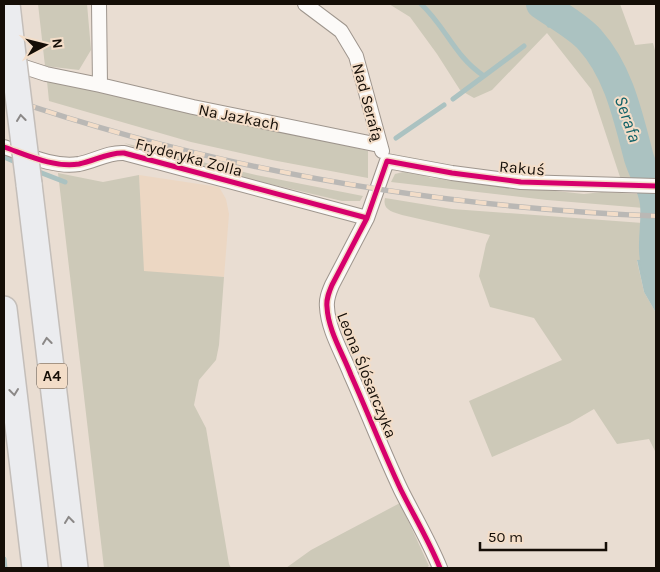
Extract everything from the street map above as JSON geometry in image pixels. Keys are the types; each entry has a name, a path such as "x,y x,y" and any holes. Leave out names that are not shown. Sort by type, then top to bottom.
{"highway":[{"name":"A4","path":"7,4 8,49 28,184 75,568"},
{"name":"A4","path":"4,309 34,568"}],"street":[{"path":"99,4 100,84"},
{"name":"Nad Serafą","path":"305,4 341,31 356,56 379,145 387,161"},
{"name":"Na Jazkach","path":"8,49 46,74 100,84 193,107 379,145"},
{"name":"Fryderyka Zolla","path":"4,147 42,160 73,164 112,153 124,153 367,218"},
{"name":"Rakuś","path":"387,161 452,173 521,182 656,186"},
{"name":"Leona Ślósarczyka","path":"387,161 367,218 332,285 327,302 330,321 387,458 430,543 440,568"}],"shaded area":[{"path":"38,4 87,4 91,50 79,70 45,66"},
{"path":"389,4 620,4 635,45 653,43 656,54 656,180 621,180 591,89 547,33 492,90 474,98 460,90 410,17"},
{"path":"47,81 267,126 368,151 368,178 191,142 49,101"},
{"path":"124,143 256,175 363,196 360,201 342,201 244,178 144,151"},
{"path":"414,172 431,178 584,194 602,192 656,195 656,209 547,200 391,182 395,174"},
{"path":"58,173 103,182 139,175 144,271 224,277 219,345 216,360 199,380 194,405 206,428 231,568 104,568"},
{"path":"139,175 219,187 226,199 229,214 224,277 143,272"},
{"path":"385,198 452,209 656,224 656,259 637,261 644,292 656,313 656,453 649,439 617,444 594,409 570,423 492,457 469,401 562,360 534,318 490,307 479,276 486,244 490,235 395,213 385,205"},
{"path":"400,503 429,566 426,568 286,568 311,550"}],"water":[{"path":"656,259 656,313 644,292 637,260"}],"waterway":[{"path":"421,4 430,13 465,60 484,76 524,46"},
{"name":"Serafa","path":"541,4 590,40 608,66 615,81 626,111 639,158 654,198 654,250 656,265"},
{"path":"549,25 560,17"},
{"path":"453,99 484,76"},
{"path":"396,138 444,105"},
{"path":"4,157 20,164"},
{"path":"34,170 65,182"},
{"path":"4,559 5,568"}],"railway":[{"path":"4,97 163,145 244,164 326,180 491,204 656,216"}],"cycle path":[{"path":"4,147 41,160 70,165 85,163 112,154 124,153 367,218"},
{"path":"440,568 388,461 336,342 328,316 327,301 330,290 367,218 387,161 452,173 521,182 656,186"}]}
